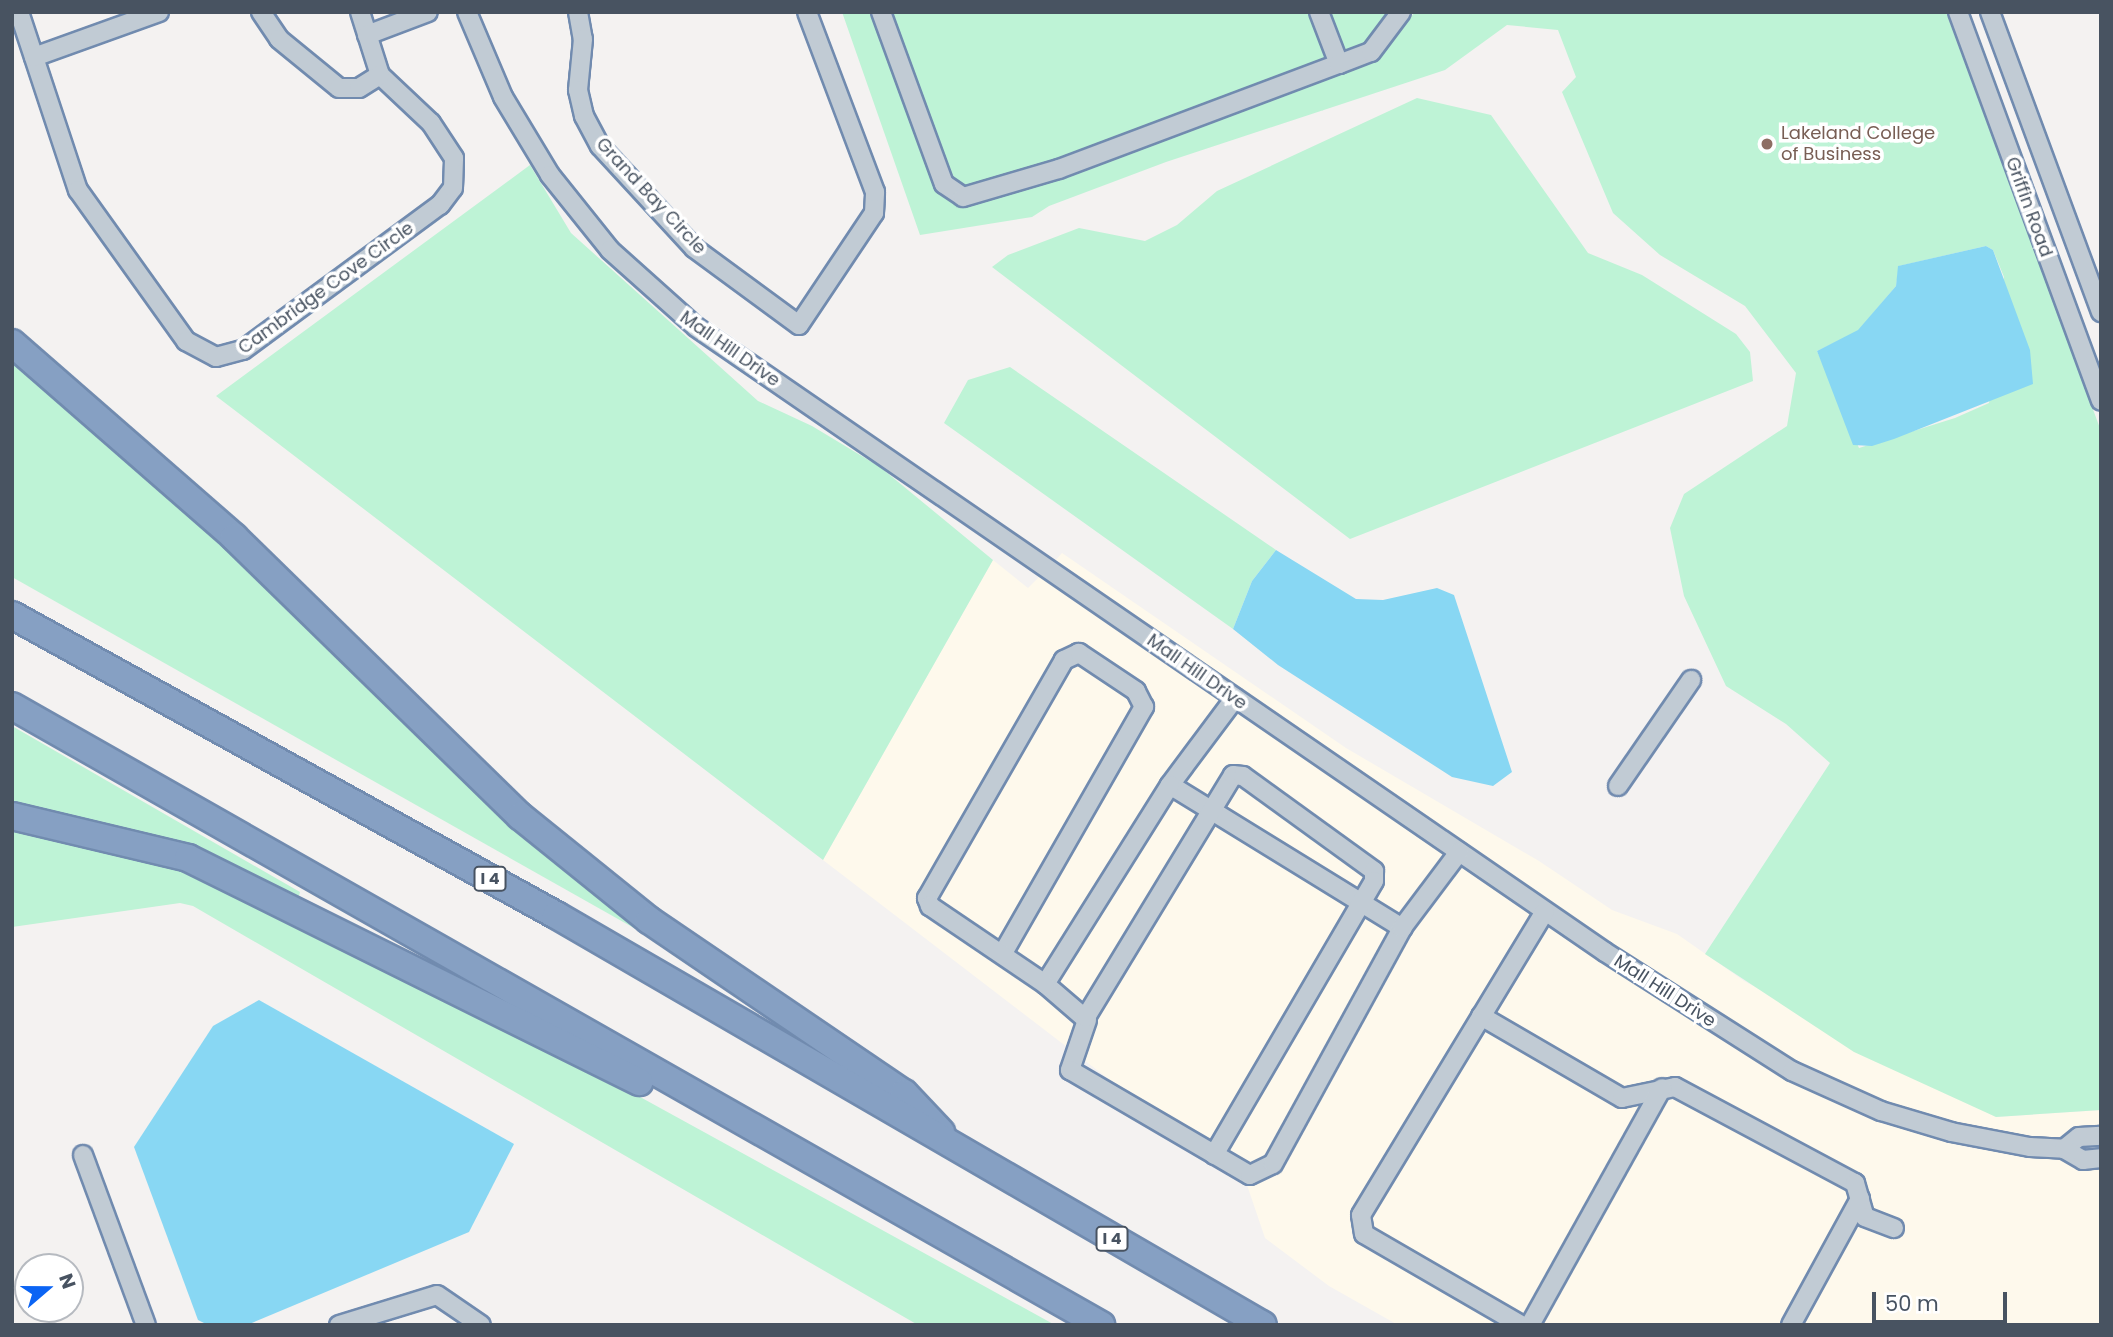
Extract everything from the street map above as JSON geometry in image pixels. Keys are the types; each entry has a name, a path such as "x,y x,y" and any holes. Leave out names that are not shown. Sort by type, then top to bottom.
{"highway":[{"path":"12,343 234,537 520,816 649,920 904,1093 962,1154"},
{"name":"I 4","path":"12,615 556,915 962,1154 1263,1325"},
{"path":"12,706 1101,1325"},
{"path":"12,816 188,858 895,1208"}],"street":[{"name":"Cambridge Cove Circle","path":"19,12 67,164 84,202 186,341 216,357 243,350 440,205 453,188 456,165 449,149 419,110 380,75"},
{"path":"33,57 159,12"},
{"path":"261,12 279,39 338,88 359,88 380,75 360,12"},
{"path":"367,35 428,12"},
{"name":"Mall Hill Drive","path":"467,12 503,97 550,175 640,280 696,327 1545,911 1744,1042 1846,1097 1951,1132 2030,1147 2064,1149 2083,1160 2101,1158"},
{"name":"Grand Bay Circle","path":"578,12 583,39 578,90 584,116 600,146 694,248 799,325 874,213 875,192 807,12"},
{"path":"881,12 944,184 962,197 1059,169 1371,52 1401,12"},
{"path":"1319,12 1339,64"},
{"name":"Griffin Road","path":"1958,12 2101,401"},
{"name":"Griffin Road","path":"1990,12 2101,312"},
{"path":"1003,953 1144,707 1136,691 1079,653 1064,660 927,898 930,906 1003,953 1086,1017 1088,1024 1068,1064 1070,1070 1250,1175 1273,1164 1402,928 1459,852"},
{"path":"1618,786 1691,680"},
{"path":"1045,984 1170,785 1235,698"},
{"path":"1086,1017 1208,809 1229,778 1244,776 1374,871 1374,881 1214,1155"},
{"path":"1170,785 1402,928"},
{"path":"1521,1325 1364,1234 1360,1216 1545,911"},
{"path":"1481,1016 1622,1098 1675,1087 1855,1184 1865,1217 1894,1228"},
{"path":"1530,1325 1662,1088"},
{"name":"Mall Hill Drive","path":"2064,1149 2079,1137 2101,1136"},
{"path":"83,1155 146,1325"},
{"path":"1791,1325 1860,1199"},
{"path":"339,1325 436,1295 481,1325"}],"shaded area":[{"path":"1062,553 1346,748 1539,861 1612,910 1677,934 1744,981 1996,1117 2101,1110 2101,1126 2080,1127 2060,1139 1986,1131 1885,1102 1798,1063 1611,944 1054,562"},
{"path":"993,560 1028,588 1040,576 1599,960 1787,1079 1907,1130 1971,1148 2059,1158 2083,1170 2101,1168 2101,1325 1398,1325 1329,1286 1265,1238 1247,1185 823,860"}],"green space":[{"path":"842,12 870,12 934,187 963,206 1071,175 1374,61 1415,12 1946,12 2101,431 2101,1110 1996,1117 1854,1052 1705,954 1830,763 1786,724 1726,686 1684,596 1670,528 1684,494 1787,426 1796,373 1745,306 1660,255 1613,213 1562,92 1576,77 1558,30 1507,25 1445,70 1166,162 1049,206 1032,217 920,235","holes":["1986,246 1993,250 2004,277 1989,403 1955,418 1859,448 1817,351 1858,331 1896,286 1899,266"]},
{"path":"892,12 1308,12 1326,59 1056,161 966,187 953,178"},
{"path":"1330,12 1388,12 1364,45 1346,52"},
{"path":"1417,98 1491,115 1588,253 1642,275 1736,334 1750,352 1753,381 1350,539 992,267 1008,255 1079,228 1145,241 1177,225 1217,191"},
{"path":"530,165 571,233 758,401 812,426 880,467 993,560 823,860 216,396"},
{"path":"12,357 156,474 644,926 641,932 12,577"},
{"path":"1010,367 1276,550 1252,581 1233,629 944,423 968,380"},
{"path":"12,726 300,892 299,896 211,859 12,807"},
{"path":"12,829 209,875 509,1025 1055,1325 918,1325 193,906 180,903 12,927"}],"water":[{"path":"1986,246 1993,250 2030,350 2033,384 1894,439 1872,446 1853,445 1817,351 1858,330 1896,286 1898,266"},
{"path":"1276,550 1356,599 1383,600 1437,588 1454,595 1512,772 1493,786 1452,777 1278,665 1233,629 1252,581"},
{"path":"259,1000 514,1144 469,1232 247,1325 208,1325 198,1320 134,1147 213,1026"}],"place":[{"name":"Lakeland College of Business","path":"1767,144"}]}
